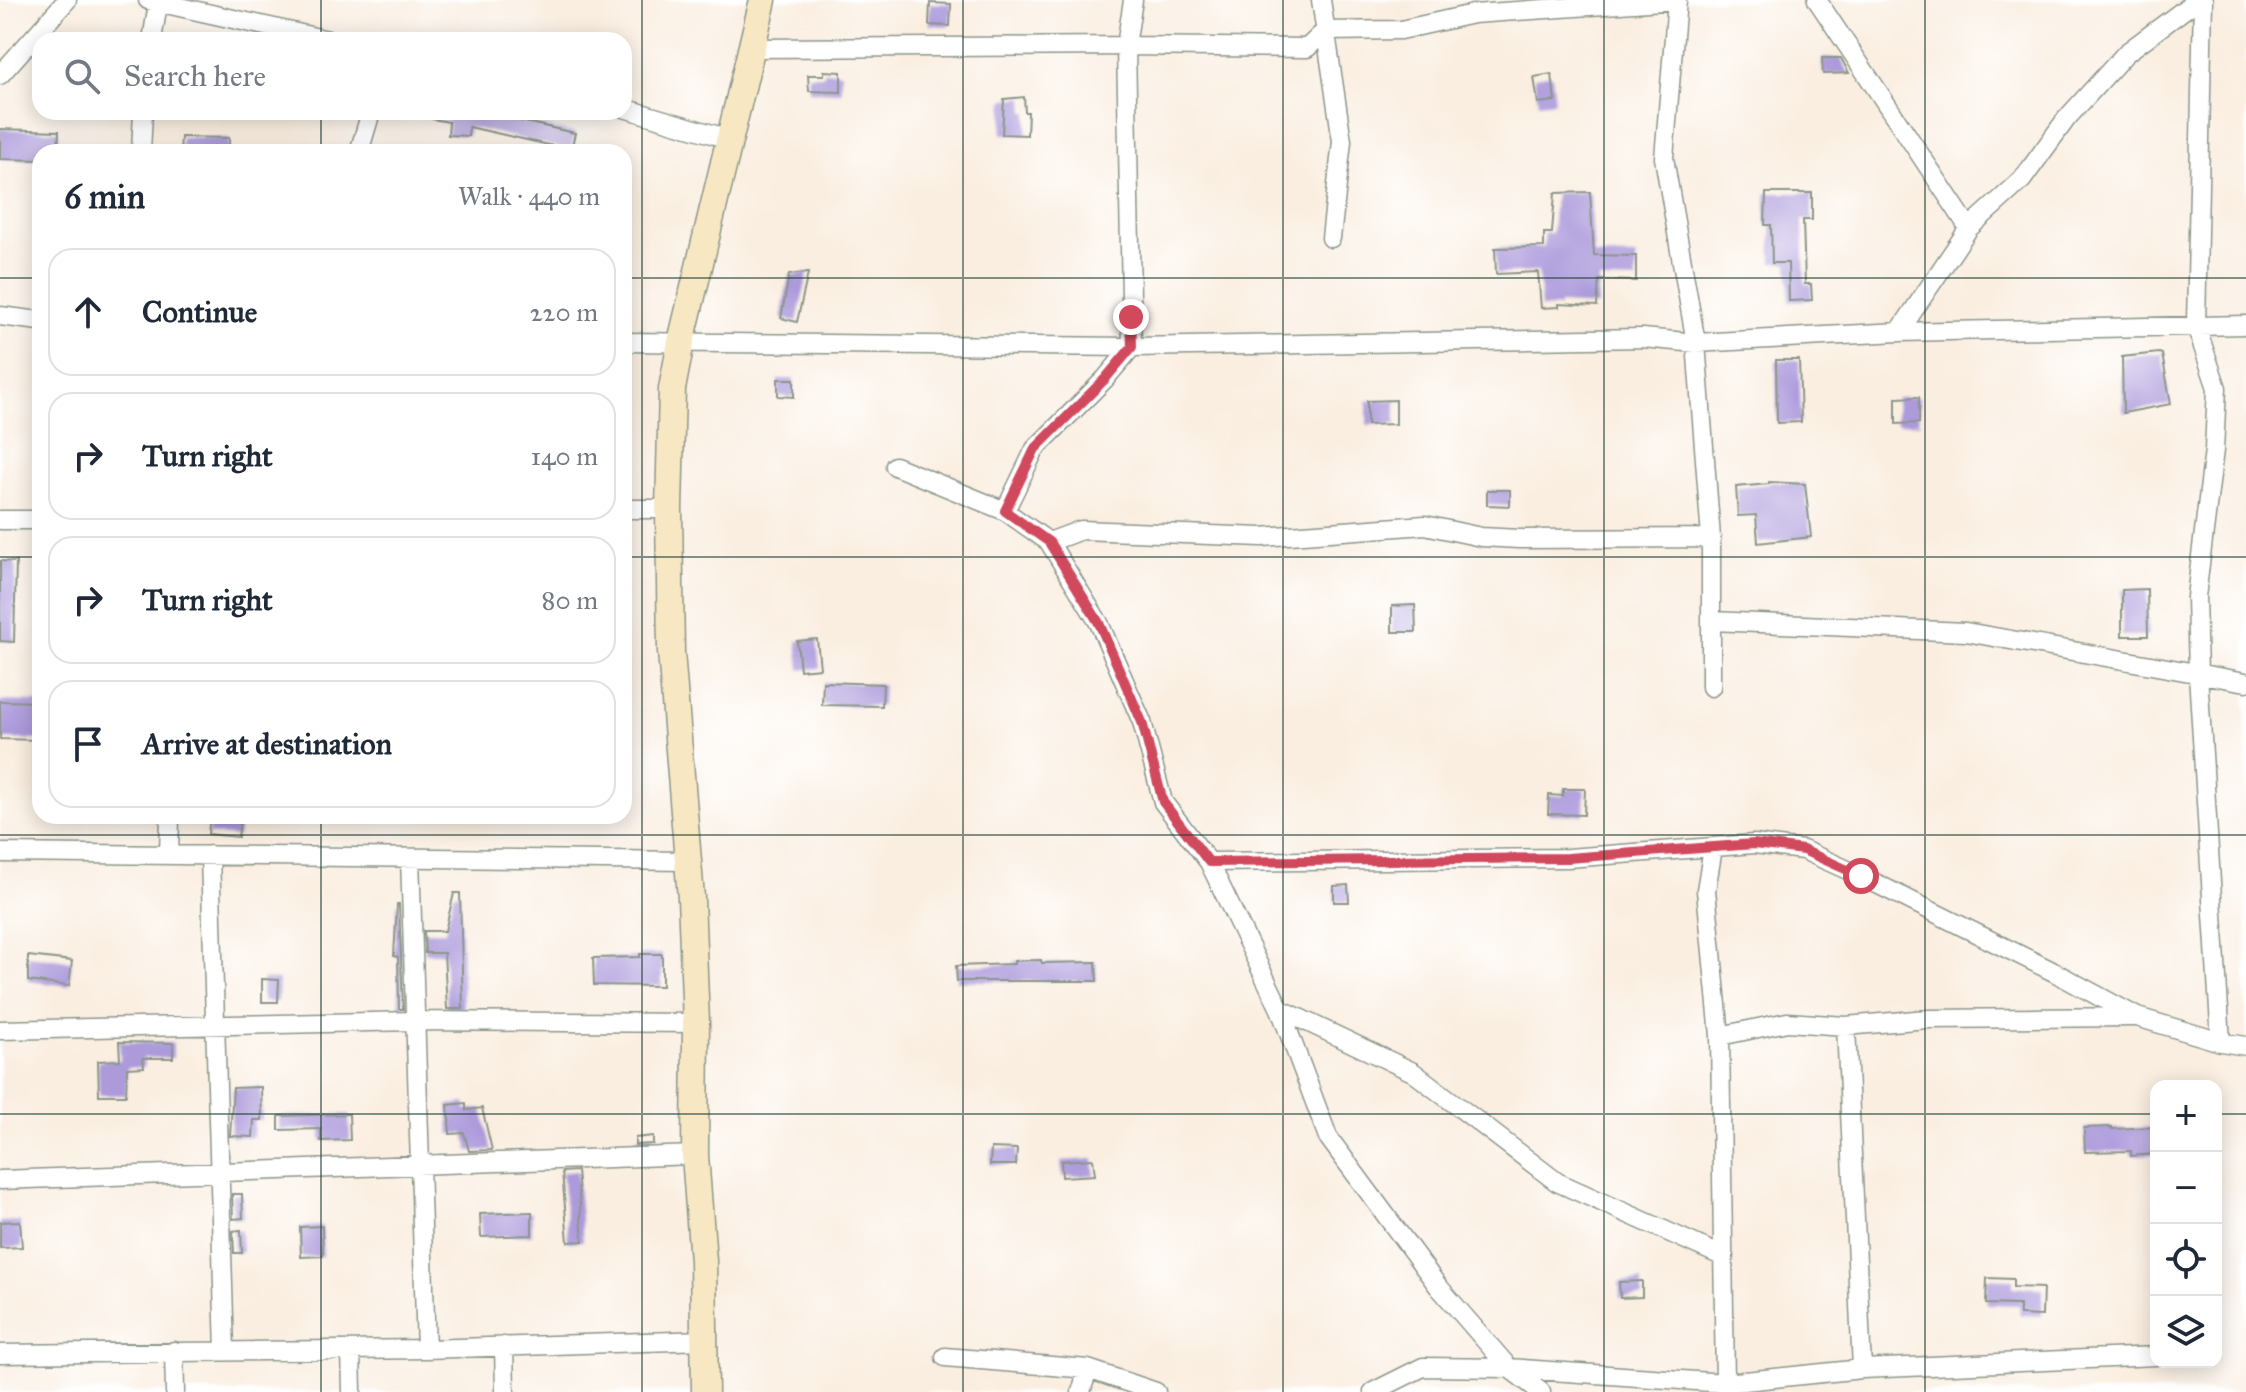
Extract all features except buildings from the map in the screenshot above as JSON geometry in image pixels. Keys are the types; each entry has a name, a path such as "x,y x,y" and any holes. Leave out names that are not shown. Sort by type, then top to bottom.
{"main road":[{"path":"705,1392 703,1261 695,1155 696,1023 689,861 671,652 669,509 672,389 763,0"}],"street":[{"path":"38,32 67,0"},
{"path":"1005,511 1035,449 1105,379 1132,347 1126,46 1133,0"},
{"path":"1321,0 1342,141 1331,238"},
{"path":"751,48 1307,48 1325,31 1401,30 1473,14 1677,0 1664,158 1696,343 1711,538 1711,687"},
{"path":"1817,0 1969,228"},
{"path":"1899,332 1969,228 2022,180 2067,118 2126,53 2197,0"},
{"path":"2203,0 2196,326 2217,388 2214,450 2196,597 2221,1042"},
{"path":"152,32 153,2 291,32"},
{"path":"0,75 32,39"},
{"path":"632,110 729,139"},
{"path":"141,144 143,120"},
{"path":"361,144 369,120"},
{"path":"0,316 32,320"},
{"path":"632,342 1132,347 1643,338 1696,343 1899,332 2246,325"},
{"path":"895,466 1005,511 1049,542 1099,623 1142,722 1163,802 1209,862 1280,1009 1328,1137 1438,1286 1509,1368 1541,1392"},
{"path":"632,509 669,509"},
{"path":"0,520 32,520"},
{"path":"1049,542 1081,530 1262,537 1425,525 1481,537 1519,539 1711,538"},
{"path":"1711,621 1966,632 2246,682"},
{"path":"169,855 170,824"},
{"path":"1209,862 1568,858 1754,844 1803,850 2054,972 2137,1017 2221,1042 2246,1046"},
{"path":"1713,848 1706,890 1720,1036 1725,1383"},
{"path":"0,853 689,861"},
{"path":"210,855 225,1351"},
{"path":"410,858 426,1349"},
{"path":"1280,1009 1413,1072 1557,1182 1724,1257"},
{"path":"1720,1036 1787,1022 1846,1026 1927,1019 2137,1017"},
{"path":"0,1030 415,1021 696,1023"},
{"path":"1846,1026 1862,1369"},
{"path":"0,1180 695,1155"},
{"path":"0,1354 426,1349 705,1340"},
{"path":"504,1346 505,1392"},
{"path":"351,1350 352,1392"},
{"path":"174,1351 175,1392"},
{"path":"1373,1392 1423,1367 1509,1368 1725,1383 1862,1369 2150,1356"},
{"path":"945,1357 1088,1369 1156,1392"},
{"path":"1081,1392 1088,1369"}],"route":[{"path":"1131,317 1132,347 1105,379 1035,449 1005,511 1049,542 1099,623 1142,722 1163,802 1209,862 1568,858 1754,844 1803,850 1861,876"}]}
